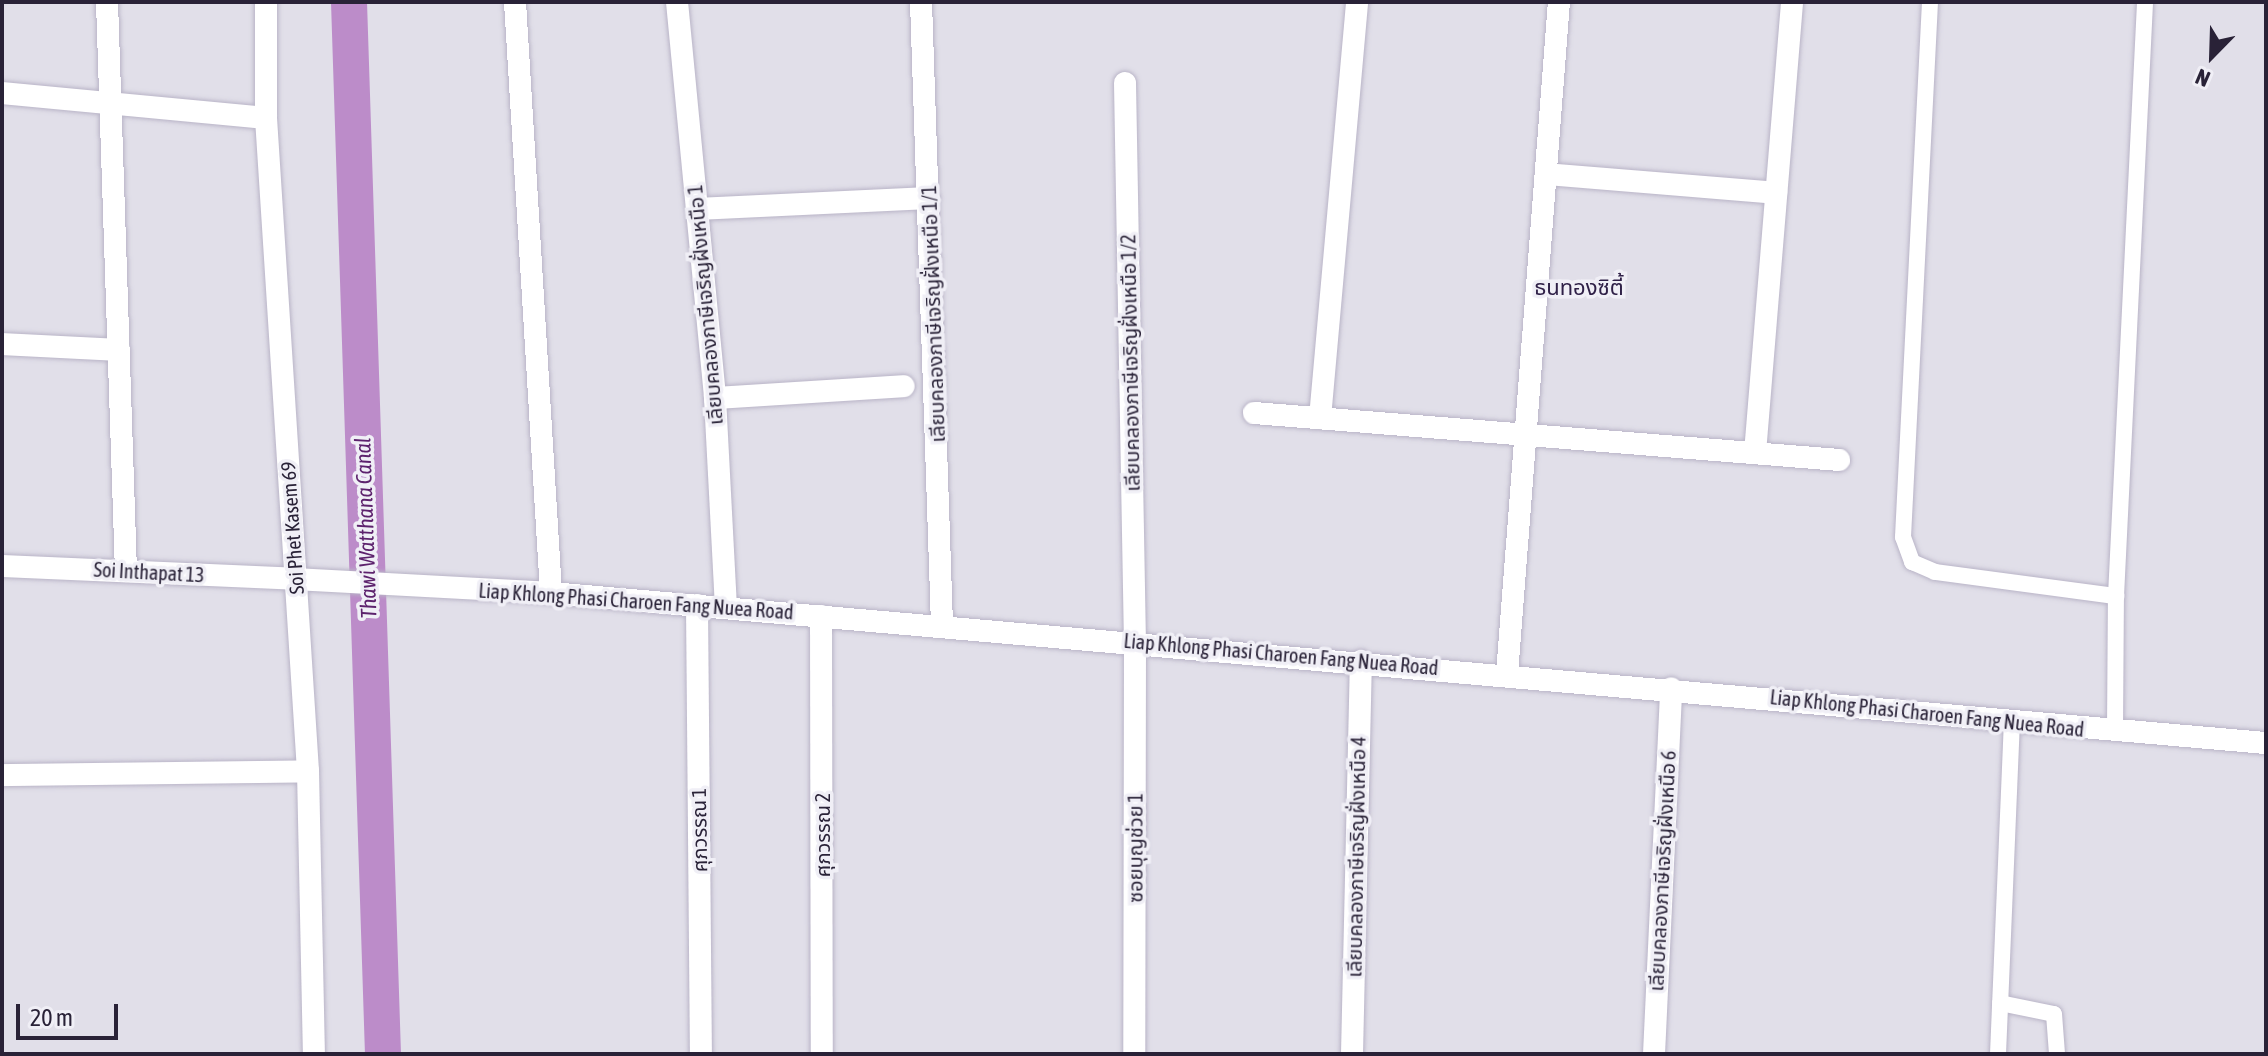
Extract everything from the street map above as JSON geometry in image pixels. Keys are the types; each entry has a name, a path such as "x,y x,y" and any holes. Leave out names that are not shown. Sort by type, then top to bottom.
{"street":[{"path":"107,2 126,571"},
{"name":"Soi Phet Kasem 69","path":"266,2 266,118 308,771 314,1054"},
{"path":"515,2 551,593"},
{"name":"เลียบคลองภาษีเจริญฝั่งเหนือ 1","path":"677,2 715,398 726,608"},
{"name":"เลียบคลองภาษีเจริญฝั่งเหนือ 1/1","path":"921,2 942,626"},
{"path":"1320,418 1357,2"},
{"path":"1507,674 1559,2"},
{"path":"1755,453 1792,2"},
{"name":"เลียบคลองภาษีเจริญฝั่งเหนือ 1/2","path":"1125,83 1135,642"},
{"path":"2,93 266,118"},
{"path":"1546,174 1776,193"},
{"path":"697,209 929,198"},
{"path":"2,344 119,350"},
{"path":"715,398 904,386"},
{"path":"1254,413 1526,438 1839,460"},
{"name":"Soi Inthapat 13","path":"2,566 296,579"},
{"name":"Liap Khlong Phasi Charoen Fang Nuea Road","path":"296,579 551,593 697,605 1671,688 2012,723 2266,743"},
{"name":"ศุภวรรณ 1","path":"697,605 701,1054"},
{"name":"ศุภวรรณ 2","path":"821,616 822,1054"},
{"name":"ซอยบุญช่วย 1","path":"1134,1054 1135,642"},
{"name":"เลียบคลองภาษีเจริญฝั่งเหนือ 4","path":"1352,1054 1361,661"},
{"name":"เลียบคลองภาษีเจริญฝั่งเหนือ 6","path":"1654,1054 1671,688"},
{"path":"2,775 308,771"}],"lane":[{"path":"1930,2 1903,537 1912,562 1935,572 2116,596"},
{"path":"2115,731 2116,596 2145,2"},
{"path":"1998,1054 2012,723"},
{"path":"2000,1003 2054,1014 2057,1054"}],"waterway":[{"name":"Thawi Watthana Canal","path":"349,2 383,1054"}],"district":[{"name":"ธนทองซิตี้","path":"1579,288"}]}
